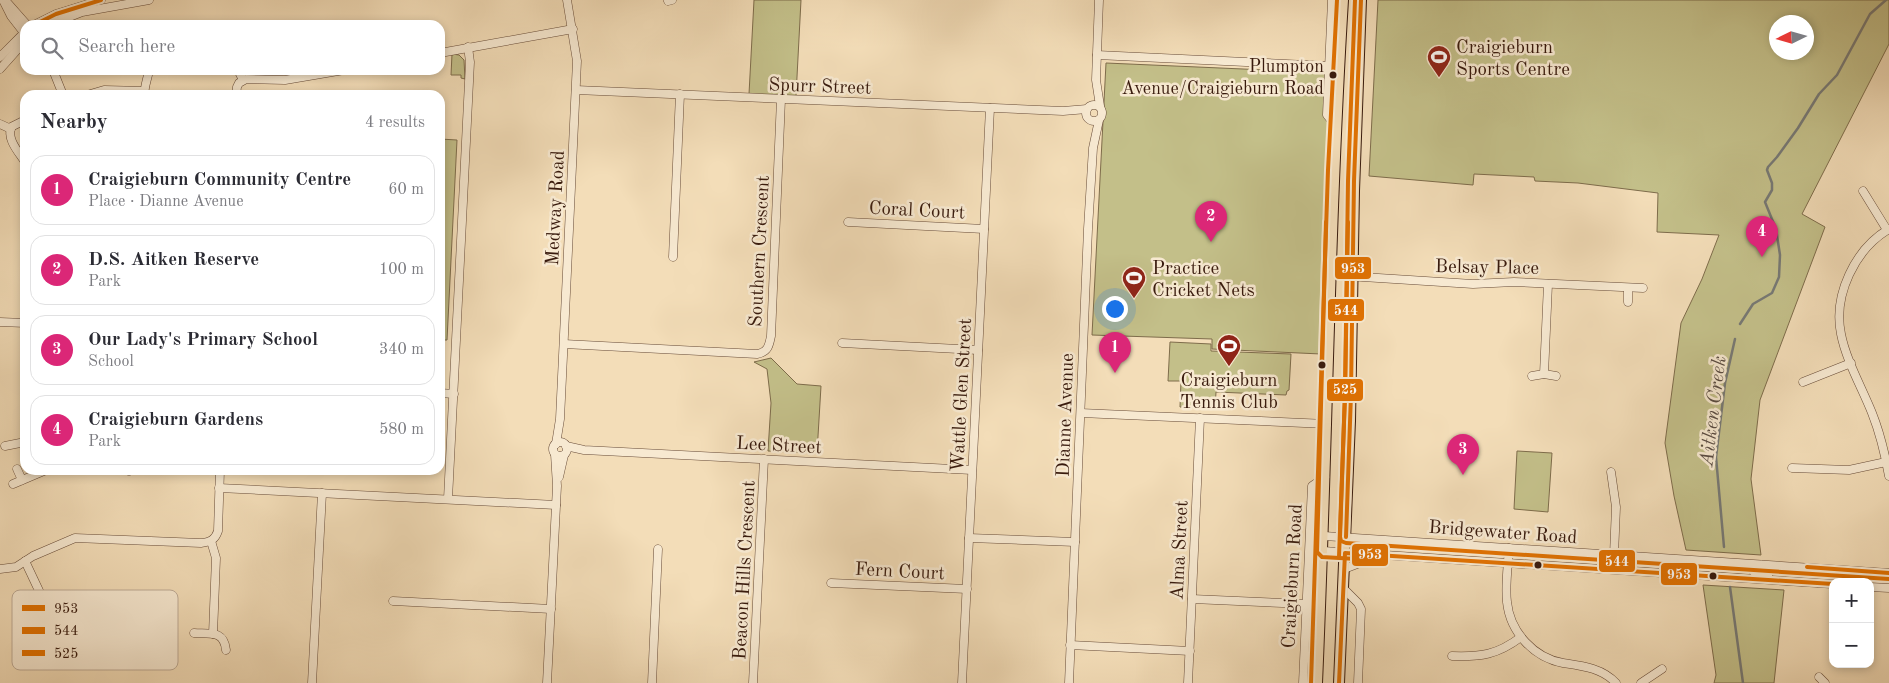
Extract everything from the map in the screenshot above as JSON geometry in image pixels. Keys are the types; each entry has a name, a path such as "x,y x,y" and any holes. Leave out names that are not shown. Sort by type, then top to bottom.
{"main road":[{"name":"Craigieburn Road","path":"1317,683 1326,476 1330,275 1342,0"},
{"path":"1339,683 1346,536 1354,191 1361,0"}],"street":[{"path":"4,0 11,16 20,26"},
{"path":"45,20 69,9 101,0"},
{"path":"58,20 82,12 149,0"},
{"name":"Medway Road","path":"556,444 560,419 578,61 567,0"},
{"name":"Dianne Avenue","path":"1069,683 1093,148 1099,120 1103,113 1096,80 1099,0"},
{"name":"Craigieburn Road","path":"1332,0 1327,114 1336,126"},
{"path":"445,52 572,29"},
{"path":"0,57 20,36"},
{"path":"0,69 20,47"},
{"path":"448,500 470,62 468,47"},
{"path":"1097,55 1329,66"},
{"path":"56,75 61,90"},
{"path":"145,90 148,75"},
{"path":"240,75 243,80"},
{"path":"236,90 236,86 243,80 285,80 314,75"},
{"name":"Dianne Avenue","path":"1093,148 1088,113 1096,80"},
{"name":"Spurr Street","path":"576,90 1088,113"},
{"path":"673,257 680,94"},
{"name":"Southern Crescent","path":"564,344 764,353 769,346 770,336 781,99"},
{"path":"1099,120 1088,113 1095,104 1100,106"},
{"name":"Wattle Glen Street","path":"962,683 990,108"},
{"path":"20,122 11,129 10,138 20,154"},
{"path":"0,124 11,129"},
{"path":"1863,191 1888,229 1867,248 1851,270 1843,291 1840,314 1841,334 1881,438 1889,476"},
{"name":"Coral Court","path":"848,222 984,229"},
{"name":"Belsay Place","path":"1330,275 1353,281 1367,278 1473,284 1514,282 1643,288"},
{"path":"1544,374 1548,284"},
{"path":"1628,288 1628,302"},
{"path":"0,322 20,323"},
{"path":"842,343 978,350"},
{"path":"1803,382 1851,363"},
{"path":"1532,376 1544,374 1556,376"},
{"path":"445,393 454,394"},
{"path":"1081,414 1327,424"},
{"name":"Alma Street","path":"1188,683 1200,418"},
{"name":"Medway Road","path":"557,486 565,450 560,419"},
{"path":"4,446 20,443"},
{"path":"559,443 565,450 560,456 555,454 553,449 556,444 559,443"},
{"name":"Lee Street","path":"565,450 972,470"},
{"name":"Medway Road","path":"548,683 557,486 555,454"},
{"name":"Beacon Hills Crescent","path":"753,683 764,459"},
{"path":"1792,468 1848,470 1886,462"},
{"path":"17,469 22,480"},
{"path":"1611,472 1616,507 1614,555"},
{"path":"13,484 34,475"},
{"path":"0,569 16,567 33,556 66,541 81,537 211,542 216,538 218,531 220,475"},
{"name":"Craigieburn Road","path":"1303,683 1312,486 1326,476"},
{"path":"220,488 556,505"},
{"path":"312,683 322,493"},
{"name":"Bridgewater Road","path":"1324,536 1889,572"},
{"path":"969,538 1075,542"},
{"path":"1344,569 1370,559 1400,555 1401,541"},
{"path":"211,542 216,558 213,634"},
{"path":"1509,548 1507,604 1513,623 1521,637 1546,657 1559,662 1581,665 1596,670 1616,683"},
{"path":"652,683 658,550"},
{"name":"Bridgewater Road","path":"1323,551 1829,584"},
{"path":"25,561 39,590"},
{"path":"1723,562 1741,571 1740,575 1731,578"},
{"path":"1762,565 1755,568 1754,572 1791,582"},
{"name":"Fern Court","path":"831,582 966,589"},
{"path":"1874,586 1889,588"},
{"path":"1344,589 1358,603 1361,609 1358,683"},
{"path":"1192,599 1307,604"},
{"path":"393,601 551,609"},
{"path":"194,633 213,634 223,639 226,650"},
{"path":"1452,656 1476,657 1493,654 1507,648 1521,637"},
{"path":"1070,645 1190,651"},
{"path":"1641,683 1662,668"}],"shaded area":[{"path":"754,0 801,0 796,96 749,94"},
{"path":"1378,0 1889,0 1889,44 1802,214 1825,227 1760,400 1751,479 1761,555 1686,550 1665,443 1681,323 1702,279 1719,235 1657,232 1658,193 1578,183 1535,181 1534,177 1474,174 1473,185 1369,176"},
{"path":"452,54 459,55 464,60 465,79 461,78 461,75 451,75"},
{"path":"1106,63 1334,73 1321,354 1212,349 1212,339 1092,335"},
{"path":"445,139 457,140 447,340 445,340"},
{"name":"Craigieburn Tennis Club","path":"1170,342 1211,344 1211,351 1291,354 1289,390 1286,395 1216,392 1215,409 1180,407 1181,381 1168,381"},
{"path":"771,358 797,384 821,386 817,453 768,451 771,403 767,369 754,362"},
{"path":"1517,451 1552,453 1548,512 1514,509"},
{"path":"1703,585 1784,590 1774,683 1714,683 1716,675"}],"waterway":[{"name":"Aitken Creek","path":"1740,324 1753,304 1772,293 1779,277 1780,255 1776,229 1765,202 1772,190 1768,167 1798,128 1819,94 1837,75 1870,14 1886,0"},
{"name":"Aitken Creek","path":"1724,547 1716,457 1725,383 1735,339"},
{"name":"Aitken Creek","path":"1730,587 1743,683"}],"transit line":[{"name":"953","path":"44,20 56,14 101,0"},
{"name":"525","path":"1311,683 1328,170 1337,0"},
{"name":"544","path":"1355,0 1348,181 1341,541 1346,543 1889,579"},
{"name":"953","path":"1346,537 1351,394 1354,181 1361,0"},
{"name":"544","path":"1326,222 1317,552 1322,557 1374,560"},
{"name":"525","path":"1339,557 1345,394 1348,222"},
{"name":"953","path":"1339,683 1345,553 1829,584"},
{"name":"953","path":"1807,567 1889,573"}],"place":[{"name":"Plumpton Avenue/Craigieburn Road","path":"1333,75"},
{"name":"Craigieburn Sports Centre","path":"1439,78"},
{"name":"D.S. Aitken Reserve","path":"1211,242"},
{"name":"Craigieburn Gardens","path":"1762,257"},
{"name":"Practice Cricket Nets","path":"1134,299"},
{"name":"Craigieburn Tennis Club","path":"1229,367"},
{"name":"Craigieburn Community Centre","path":"1115,373"},
{"name":"Our Lady's Primary School","path":"1463,475"}]}
